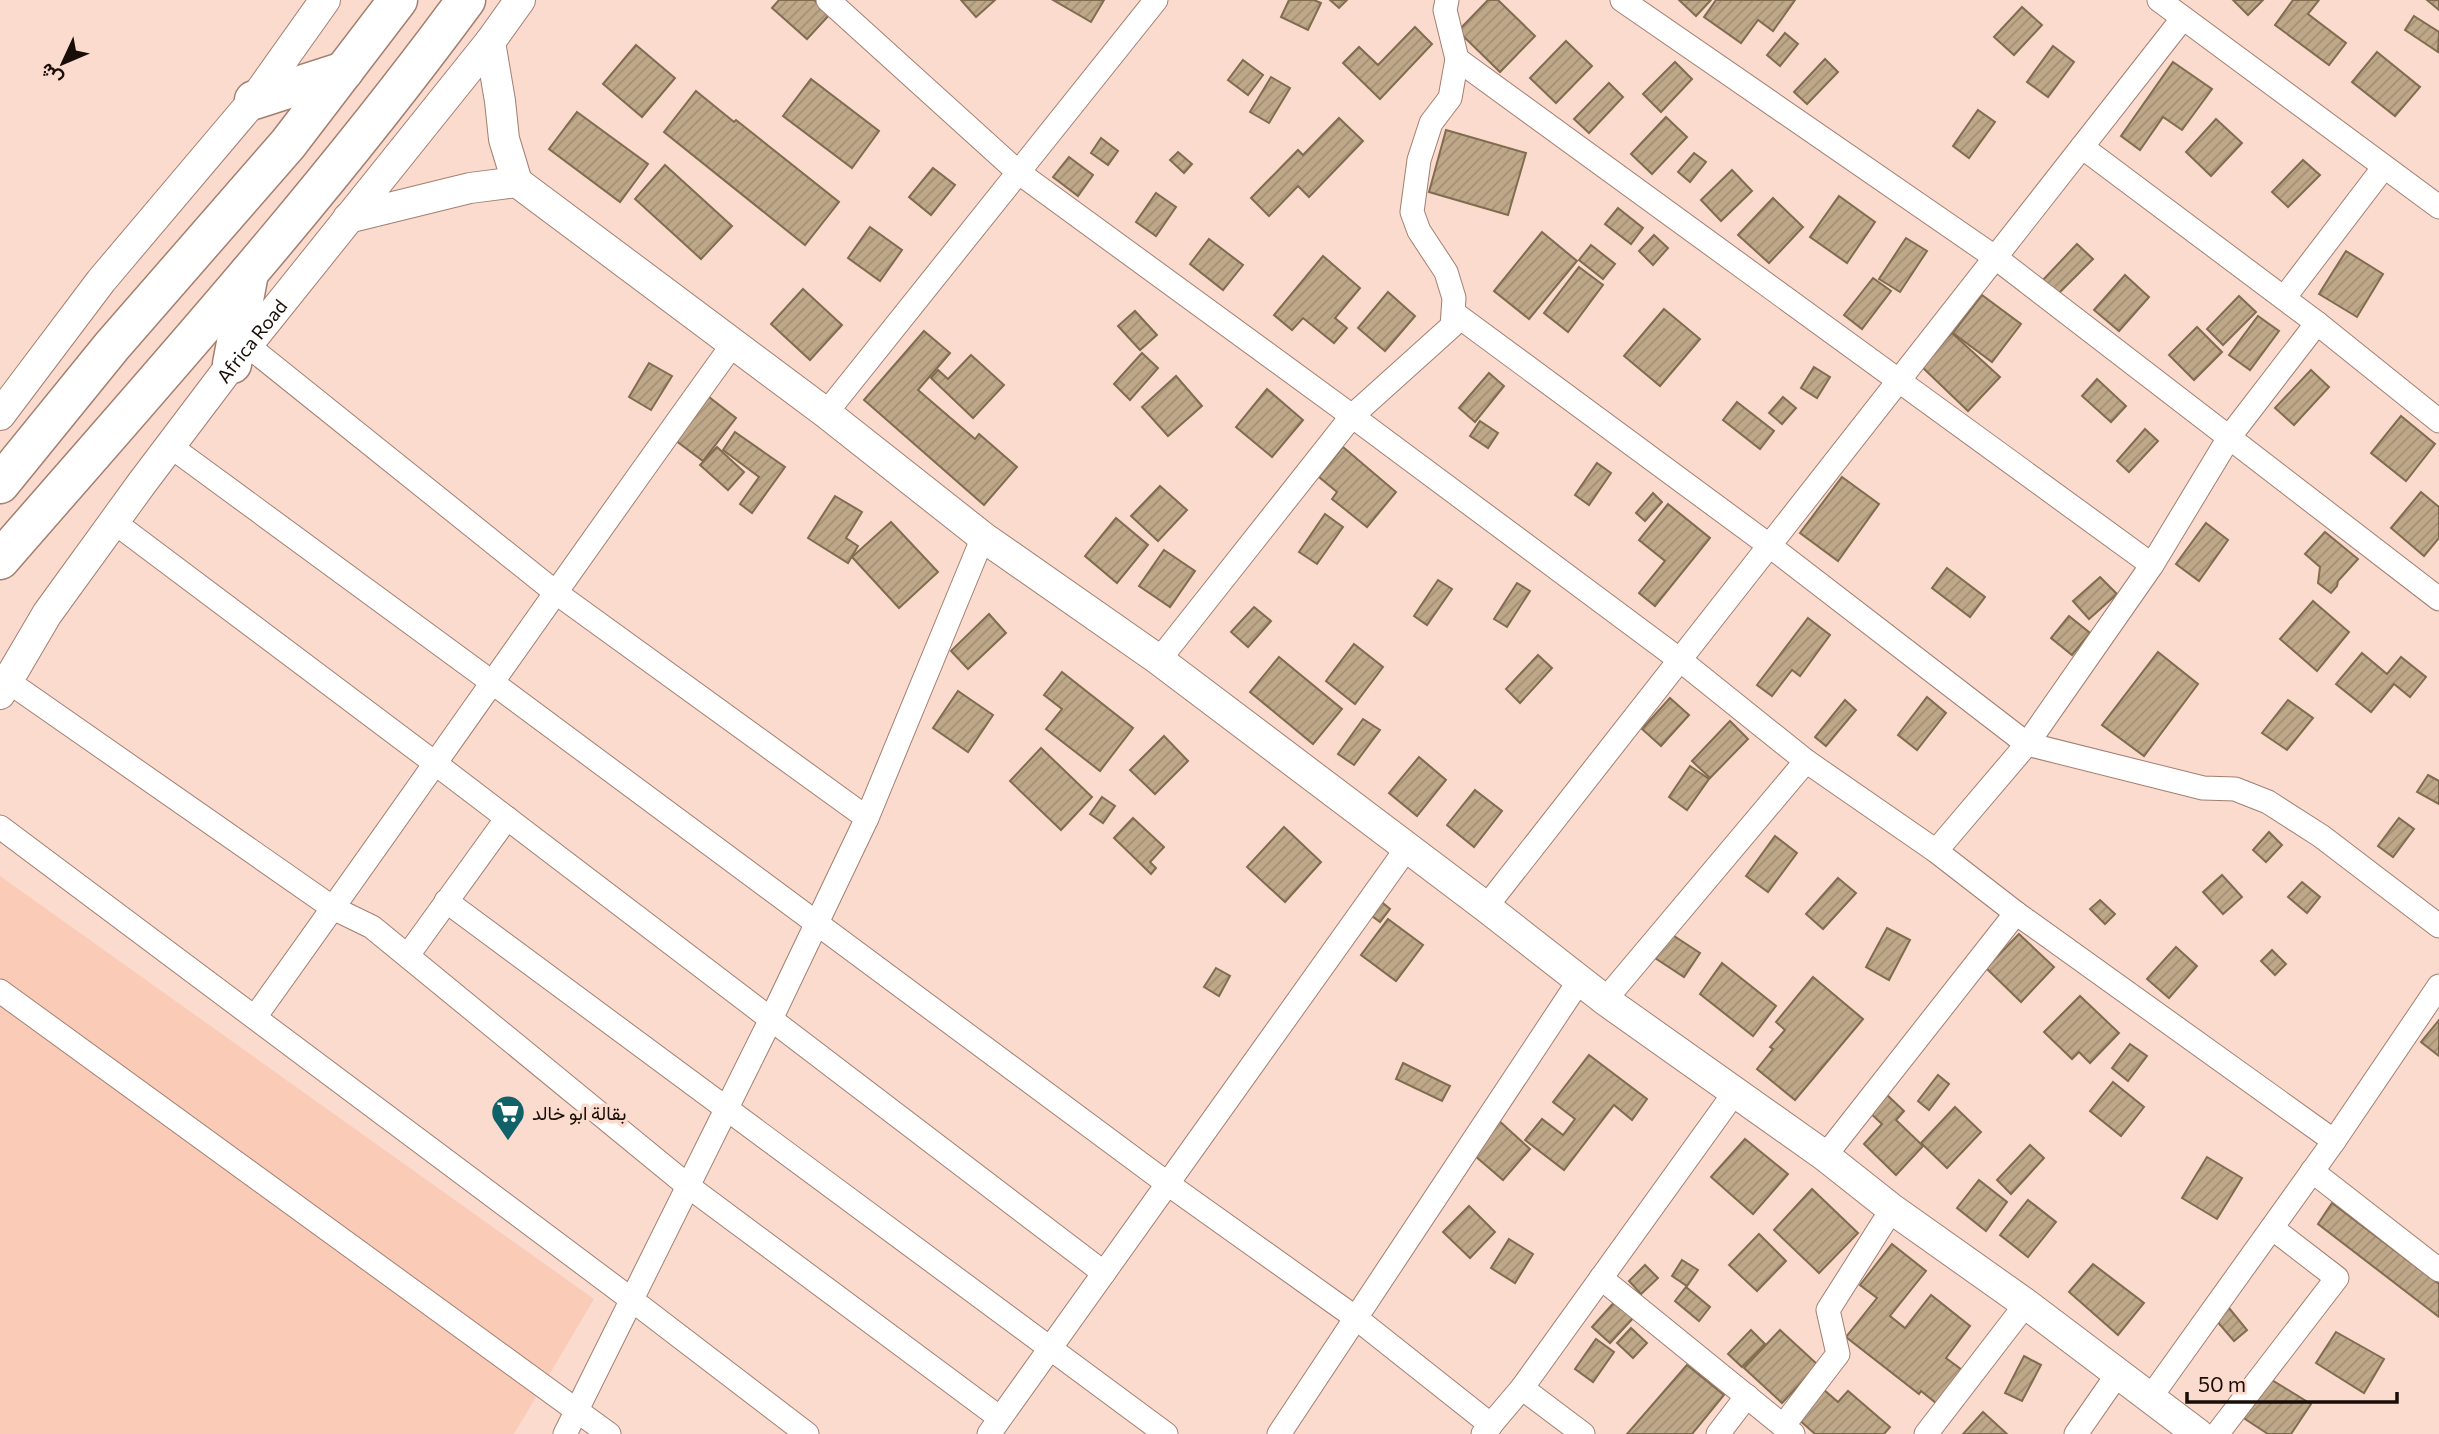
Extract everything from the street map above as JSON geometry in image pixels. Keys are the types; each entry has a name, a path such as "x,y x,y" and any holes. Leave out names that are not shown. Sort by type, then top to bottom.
{"highway":[{"path":"0,484 113,346 288,144 398,0"},
{"path":"0,560 250,271 412,74 466,0"},
{"path":"254,100 344,71"},
{"path":"239,355 250,271"}],"street":[{"path":"0,415 101,281 254,100 325,0"},
{"name":"Africa Road","path":"4,688 47,614 170,446 239,355 490,42 520,0"},
{"path":"828,0 1018,172 1680,660 1806,761 1936,851 2016,913 2334,1141"},
{"path":"826,412 1156,0"},
{"path":"1159,660 1352,416 1452,326 1454,298 1446,272 1419,232 1412,212 1419,160 1431,123 1450,98 1457,59 1445,10 1447,0"},
{"path":"1622,0 1996,257 2439,599"},
{"path":"2158,0 2439,207"},
{"path":"1486,907 2183,18"},
{"path":"490,42 504,139 517,182 826,412 983,537 1159,660 1486,907 1579,981 1825,1156 1892,1209 2026,1304 2198,1434"},
{"path":"1457,59 2152,565"},
{"path":"2082,147 2317,323 2439,421"},
{"path":"2284,299 2384,167"},
{"path":"348,218 470,188 517,182"},
{"path":"1454,313 1770,546 2027,744 2203,788 2235,789 2268,802 2321,836 2439,926"},
{"path":"1936,851 2027,744 2152,565 2230,436 2317,323"},
{"path":"255,1017 733,344"},
{"path":"239,355 555,592 867,818"},
{"path":"170,446 493,682 1168,1184 1356,1318 1487,1429 1522,1388 1735,1092"},
{"path":"114,522 1104,1273"},
{"path":"565,1434 771,1019 867,818 983,537"},
{"path":"4,688 334,908 372,927 688,1186 994,1426 1407,848"},
{"path":"1605,1000 1806,761"},
{"path":"408,955 507,818"},
{"path":"0,827 807,1434"},
{"path":"446,901 1166,1434"},
{"path":"1825,1156 2016,913"},
{"path":"1279,1434 1579,981"},
{"path":"2150,1398 2334,1141 2439,986"},
{"path":"0,990 609,1434"},
{"path":"2312,1171 2439,1270"},
{"path":"1601,1278 1788,1430 1838,1354 1828,1310 1892,1209"},
{"path":"2217,1434 2337,1278 2272,1228"},
{"path":"1926,1434 2026,1304"},
{"path":"2076,1434 2118,1375"},
{"path":"1522,1388 1583,1434"},
{"path":"1718,1434 1747,1396"}],"shaded area":[{"path":"0,876 594,1299 514,1434 0,1434"}],"building":[{"path":"779,0 814,0 830,14 807,39 772,8"},
{"path":"961,0 995,0 976,17"},
{"path":"1053,0 1104,0 1091,22"},
{"path":"1289,0 1314,0 1321,3 1308,30 1281,17"},
{"path":"1330,0 1347,0 1339,8"},
{"path":"1488,0 1498,0 1535,36 1500,72 1458,31"},
{"path":"1679,0 1711,0 1696,16"},
{"path":"1716,0 1795,0 1773,31 1758,20 1741,43 1704,17"},
{"path":"2233,0 2263,0 2248,15"},
{"path":"2293,0 2319,0 2308,14 2346,43 2329,65 2275,25"},
{"path":"2427,0 2439,0 2439,10"},
{"path":"2022,7 2042,25 2014,55 1994,37"},
{"path":"2414,16 2439,32 2438,52 2405,30"},
{"path":"1415,27 1432,44 1380,99 1343,63 1359,47 1378,65"},
{"path":"1785,33 1798,44 1780,66 1767,55"},
{"path":"1566,41 1592,66 1556,103 1530,78"},
{"path":"636,45 675,78 642,117 603,84"},
{"path":"2053,46 2074,62 2048,97 2027,82"},
{"path":"2377,52 2420,87 2395,116 2352,82"},
{"path":"1825,59 1838,72 1807,104 1794,92"},
{"path":"1243,60 1263,75 1248,95 1228,80"},
{"path":"1675,62 1692,79 1661,112 1643,94"},
{"path":"2173,62 2212,89 2182,130 2163,117 2140,150 2121,136"},
{"path":"1271,77 1290,88 1269,123 1250,112"},
{"path":"811,79 879,131 852,168 783,116"},
{"path":"1609,83 1623,97 1589,133 1574,119"},
{"path":"696,91 839,202 805,245 664,132"},
{"path":"1978,110 1995,122 1969,158 1953,146"},
{"path":"577,112 648,164 620,202 549,149"},
{"path":"1666,117 1687,137 1652,174 1631,154"},
{"path":"1339,118 1363,141 1309,197 1298,186 1269,216 1251,198 1298,150 1303,155"},
{"path":"2216,119 2242,143 2211,176 2186,152"},
{"path":"1446,130 1526,153 1508,215 1429,192"},
{"path":"1101,138 1118,151 1108,165 1091,153"},
{"path":"1178,152 1192,164 1184,173 1170,160"},
{"path":"1694,153 1706,162 1690,182 1678,172"},
{"path":"1069,157 1093,175 1078,196 1053,177"},
{"path":"2303,160 2320,175 2288,207 2272,192"},
{"path":"665,165 732,226 701,259 635,199"},
{"path":"933,168 955,185 931,215 909,197"},
{"path":"1732,170 1752,191 1721,221 1701,200"},
{"path":"1156,193 1176,207 1156,236 1136,222"},
{"path":"1839,196 1875,222 1847,263 1810,237"},
{"path":"1773,198 1803,227 1769,263 1738,235"},
{"path":"1618,208 1643,228 1631,244 1605,224"},
{"path":"870,227 902,250 880,281 848,258"},
{"path":"1542,232 1577,261 1529,319 1494,291"},
{"path":"1654,235 1668,248 1653,265 1639,251"},
{"path":"1906,238 1927,251 1900,292 1879,279"},
{"path":"1209,239 1243,265 1223,290 1190,264"},
{"path":"2077,244 2093,259 2058,294 2043,280"},
{"path":"1591,245 1615,264 1603,279 1579,260"},
{"path":"2346,251 2383,274 2357,317 2319,294"},
{"path":"1323,256 1360,288 1335,318 1347,328 1334,343 1303,318 1292,330 1274,315"},
{"path":"1579,267 1603,285 1568,332 1544,313"},
{"path":"2125,275 2149,297 2119,331 2094,310"},
{"path":"1873,278 1891,291 1862,329 1844,315"},
{"path":"803,289 842,325 810,360 771,324"},
{"path":"1388,292 1415,316 1385,351 1358,328"},
{"path":"1982,295 2021,324 1992,362 1953,333"},
{"path":"2239,296 2256,312 2223,345 2207,329"},
{"path":"1664,309 1700,339 1660,386 1624,356"},
{"path":"1135,311 1157,335 1140,350 1118,326"},
{"path":"2258,316 2279,331 2250,370 2229,355"},
{"path":"2197,327 2222,352 2194,380 2169,355"},
{"path":"924,331 950,353 918,390 975,439 979,434 1017,467 984,505 864,400"},
{"path":"1952,333 2000,377 1968,411 1921,366"},
{"path":"1142,353 1158,368 1130,400 1114,384"},
{"path":"971,355 1004,385 973,418 931,378 938,370 948,379"},
{"path":"649,363 672,376 651,410 629,397"},
{"path":"1814,367 1830,377 1817,398 1801,388"},
{"path":"2311,370 2329,387 2294,425 2275,408"},
{"path":"1489,373 1504,386 1475,422 1459,408"},
{"path":"1176,376 1202,406 1168,436 1142,407"},
{"path":"2097,379 2126,406 2111,422 2082,396"},
{"path":"1267,389 1303,420 1272,457 1236,427"},
{"path":"709,397 736,418 703,461 675,440"},
{"path":"1783,397 1796,408 1782,424 1769,413"},
{"path":"1737,402 1774,431 1760,449 1723,420"},
{"path":"2401,416 2435,444 2406,481 2371,453"},
{"path":"1480,421 1498,433 1488,448 1470,436"},
{"path":"2145,429 2158,441 2129,472 2117,461"},
{"path":"735,432 785,467 752,513 740,504 759,477 723,450"},
{"path":"717,447 744,472 728,490 700,465"},
{"path":"1343,447 1396,492 1367,527 1332,499 1337,492 1319,477"},
{"path":"1597,463 1611,473 1589,505 1575,495"},
{"path":"1842,477 1879,504 1838,561 1800,533"},
{"path":"1160,486 1187,510 1158,541 1131,516"},
{"path":"2421,492 2439,507 2439,538 2424,556 2391,528"},
{"path":"1653,493 1662,502 1645,521 1636,513"},
{"path":"835,496 862,512 846,538 858,546 848,563 808,538"},
{"path":"1668,504 1710,538 1655,606 1639,593 1665,561 1639,540"},
{"path":"1325,514 1343,527 1317,564 1299,552"},
{"path":"1116,518 1148,545 1117,583 1085,556"},
{"path":"891,522 938,572 899,608 852,557"},
{"path":"2206,523 2228,540 2199,581 2176,564"},
{"path":"2325,532 2358,559 2331,593 2318,583 2320,567 2305,554"},
{"path":"1164,550 1195,571 1170,607 1139,586"},
{"path":"1947,568 1985,597 1970,617 1932,588"},
{"path":"2100,577 2117,594 2089,619 2073,601"},
{"path":"1438,580 1452,589 1427,625 1414,616"},
{"path":"1517,583 1530,591 1507,627 1494,619"},
{"path":"2313,601 2349,632 2317,671 2280,639"},
{"path":"1254,607 1271,621 1248,647 1231,632"},
{"path":"989,614 1006,633 968,669 951,651"},
{"path":"2069,616 2090,633 2072,655 2051,638"},
{"path":"1808,618 1830,635 1800,676 1792,670 1772,696 1757,685"},
{"path":"1354,644 1383,667 1355,704 1326,681"},
{"path":"2158,652 2198,684 2144,756 2102,725"},
{"path":"2362,653 2387,674 2401,657 2426,677 2410,697 2394,684 2371,712 2336,684"},
{"path":"1538,655 1552,668 1520,703 1506,689"},
{"path":"1279,657 1342,709 1313,744 1250,692"},
{"path":"1062,672 1133,728 1100,771 1046,729 1062,709 1044,695"},
{"path":"958,691 993,715 968,752 933,728"},
{"path":"1927,697 1946,713 1917,750 1898,735"},
{"path":"1670,698 1689,715 1661,746 1642,729"},
{"path":"1845,700 1856,710 1826,746 1815,737"},
{"path":"2288,700 2313,718 2287,750 2262,733"},
{"path":"1363,719 1380,730 1354,765 1338,754"},
{"path":"1730,721 1748,739 1710,778 1692,761"},
{"path":"1164,736 1188,761 1155,794 1130,770"},
{"path":"1041,748 1092,797 1061,830 1010,781"},
{"path":"1419,757 1446,780 1417,816 1389,793"},
{"path":"1690,766 1709,779 1687,810 1669,797"},
{"path":"2428,775 2439,781 2439,804 2417,792"},
{"path":"1475,790 1502,811 1474,847 1447,825"},
{"path":"1102,797 1115,806 1103,823 1090,814"},
{"path":"1133,818 1164,847 1150,862 1156,868 1151,874 1114,838"},
{"path":"2399,818 2414,829 2393,857 2378,846"},
{"path":"1284,827 1321,862 1285,902 1247,867"},
{"path":"2269,832 2282,845 2266,862 2253,850"},
{"path":"1775,836 1797,853 1768,892 1746,876"},
{"path":"2222,875 2242,897 2223,914 2203,892"},
{"path":"1838,878 1856,893 1823,929 1806,914"},
{"path":"2302,882 2320,897 2307,913 2288,897"},
{"path":"1378,899 1390,909 1380,922 1368,913"},
{"path":"2100,900 2115,914 2105,924 2090,909"},
{"path":"1388,919 1423,945 1396,981 1361,955"},
{"path":"1887,928 1910,940 1889,980 1866,967"},
{"path":"1671,934 1700,953 1684,977 1655,958"},
{"path":"2019,934 2054,967 2021,1002 1986,968"},
{"path":"2176,947 2197,966 2169,998 2147,979"},
{"path":"2272,950 2286,964 2275,975 2261,961"},
{"path":"1722,963 1776,1006 1753,1036 1700,994"},
{"path":"1216,968 1230,976 1219,996 1204,987"},
{"path":"1813,977 1863,1019 1795,1100 1757,1069 1773,1049 1770,1047 1785,1030 1776,1022"},
{"path":"2080,996 2119,1033 2090,1063 2079,1052 2072,1059 2044,1032"},
{"path":"2439,1020 2439,1056 2421,1042"},
{"path":"2130,1044 2147,1056 2128,1081 2112,1068"},
{"path":"1589,1055 1647,1099 1632,1120 1614,1105 1564,1170 1525,1140 1542,1119 1563,1135 1575,1119 1553,1102"},
{"path":"1403,1063 1450,1086 1442,1101 1396,1079"},
{"path":"1938,1075 1949,1084 1929,1110 1918,1101"},
{"path":"2113,1082 2144,1107 2121,1136 2090,1111"},
{"path":"1885,1093 1904,1111 1896,1120 1923,1146 1896,1175 1864,1144 1882,1124 1868,1111"},
{"path":"1955,1107 1981,1132 1947,1168 1921,1143"},
{"path":"1496,1118 1530,1149 1503,1180 1468,1150"},
{"path":"1745,1139 1788,1174 1753,1214 1711,1177"},
{"path":"2030,1145 2044,1158 2011,1194 1997,1180"},
{"path":"2207,1157 2242,1178 2217,1219 2182,1198"},
{"path":"1979,1180 2007,1202 1986,1231 1957,1208"},
{"path":"1812,1189 1858,1233 1819,1273 1774,1230"},
{"path":"2028,1200 2056,1222 2028,1257 2000,1235"},
{"path":"2332,1203 2439,1284 2439,1317 2318,1224"},
{"path":"1469,1206 1495,1232 1470,1258 1443,1232"},
{"path":"1759,1234 1786,1261 1757,1291 1729,1265"},
{"path":"1509,1239 1533,1254 1515,1283 1491,1268"},
{"path":"1892,1244 1926,1271 1890,1316 1905,1328 1931,1295 1970,1326 1946,1358 1962,1370 1936,1403 1921,1391 1919,1394 1846,1337 1877,1298 1860,1285"},
{"path":"1682,1260 1698,1270 1687,1286 1672,1276"},
{"path":"2093,1264 2144,1303 2118,1335 2069,1292"},
{"path":"1645,1265 1658,1278 1641,1294 1629,1281"},
{"path":"1686,1287 1710,1307 1699,1321 1675,1301"},
{"path":"1618,1298 1636,1315 1610,1343 1592,1327"},
{"path":"2229,1308 2247,1330 2234,1341 2215,1319"},
{"path":"1631,1328 1647,1343 1633,1358 1617,1343"},
{"path":"1751,1330 1765,1344 1742,1367 1728,1354"},
{"path":"1780,1330 1818,1365 1782,1403 1744,1368"},
{"path":"2336,1332 2384,1359 2364,1393 2316,1363"},
{"path":"1596,1339 1614,1352 1593,1382 1575,1369"},
{"path":"2024,1356 2041,1365 2022,1401 2005,1393"},
{"path":"1687,1365 1724,1395 1692,1434 1627,1434"},
{"path":"2267,1377 2311,1404 2291,1434 2268,1434 2242,1417"},
{"path":"1823,1389 1838,1402 1848,1391 1890,1427 1884,1434 1815,1434 1797,1418"},
{"path":"1983,1412 2007,1434 1963,1434"}],"place":[{"name":"بقالة ابو خالد","path":"508,1142"}]}
